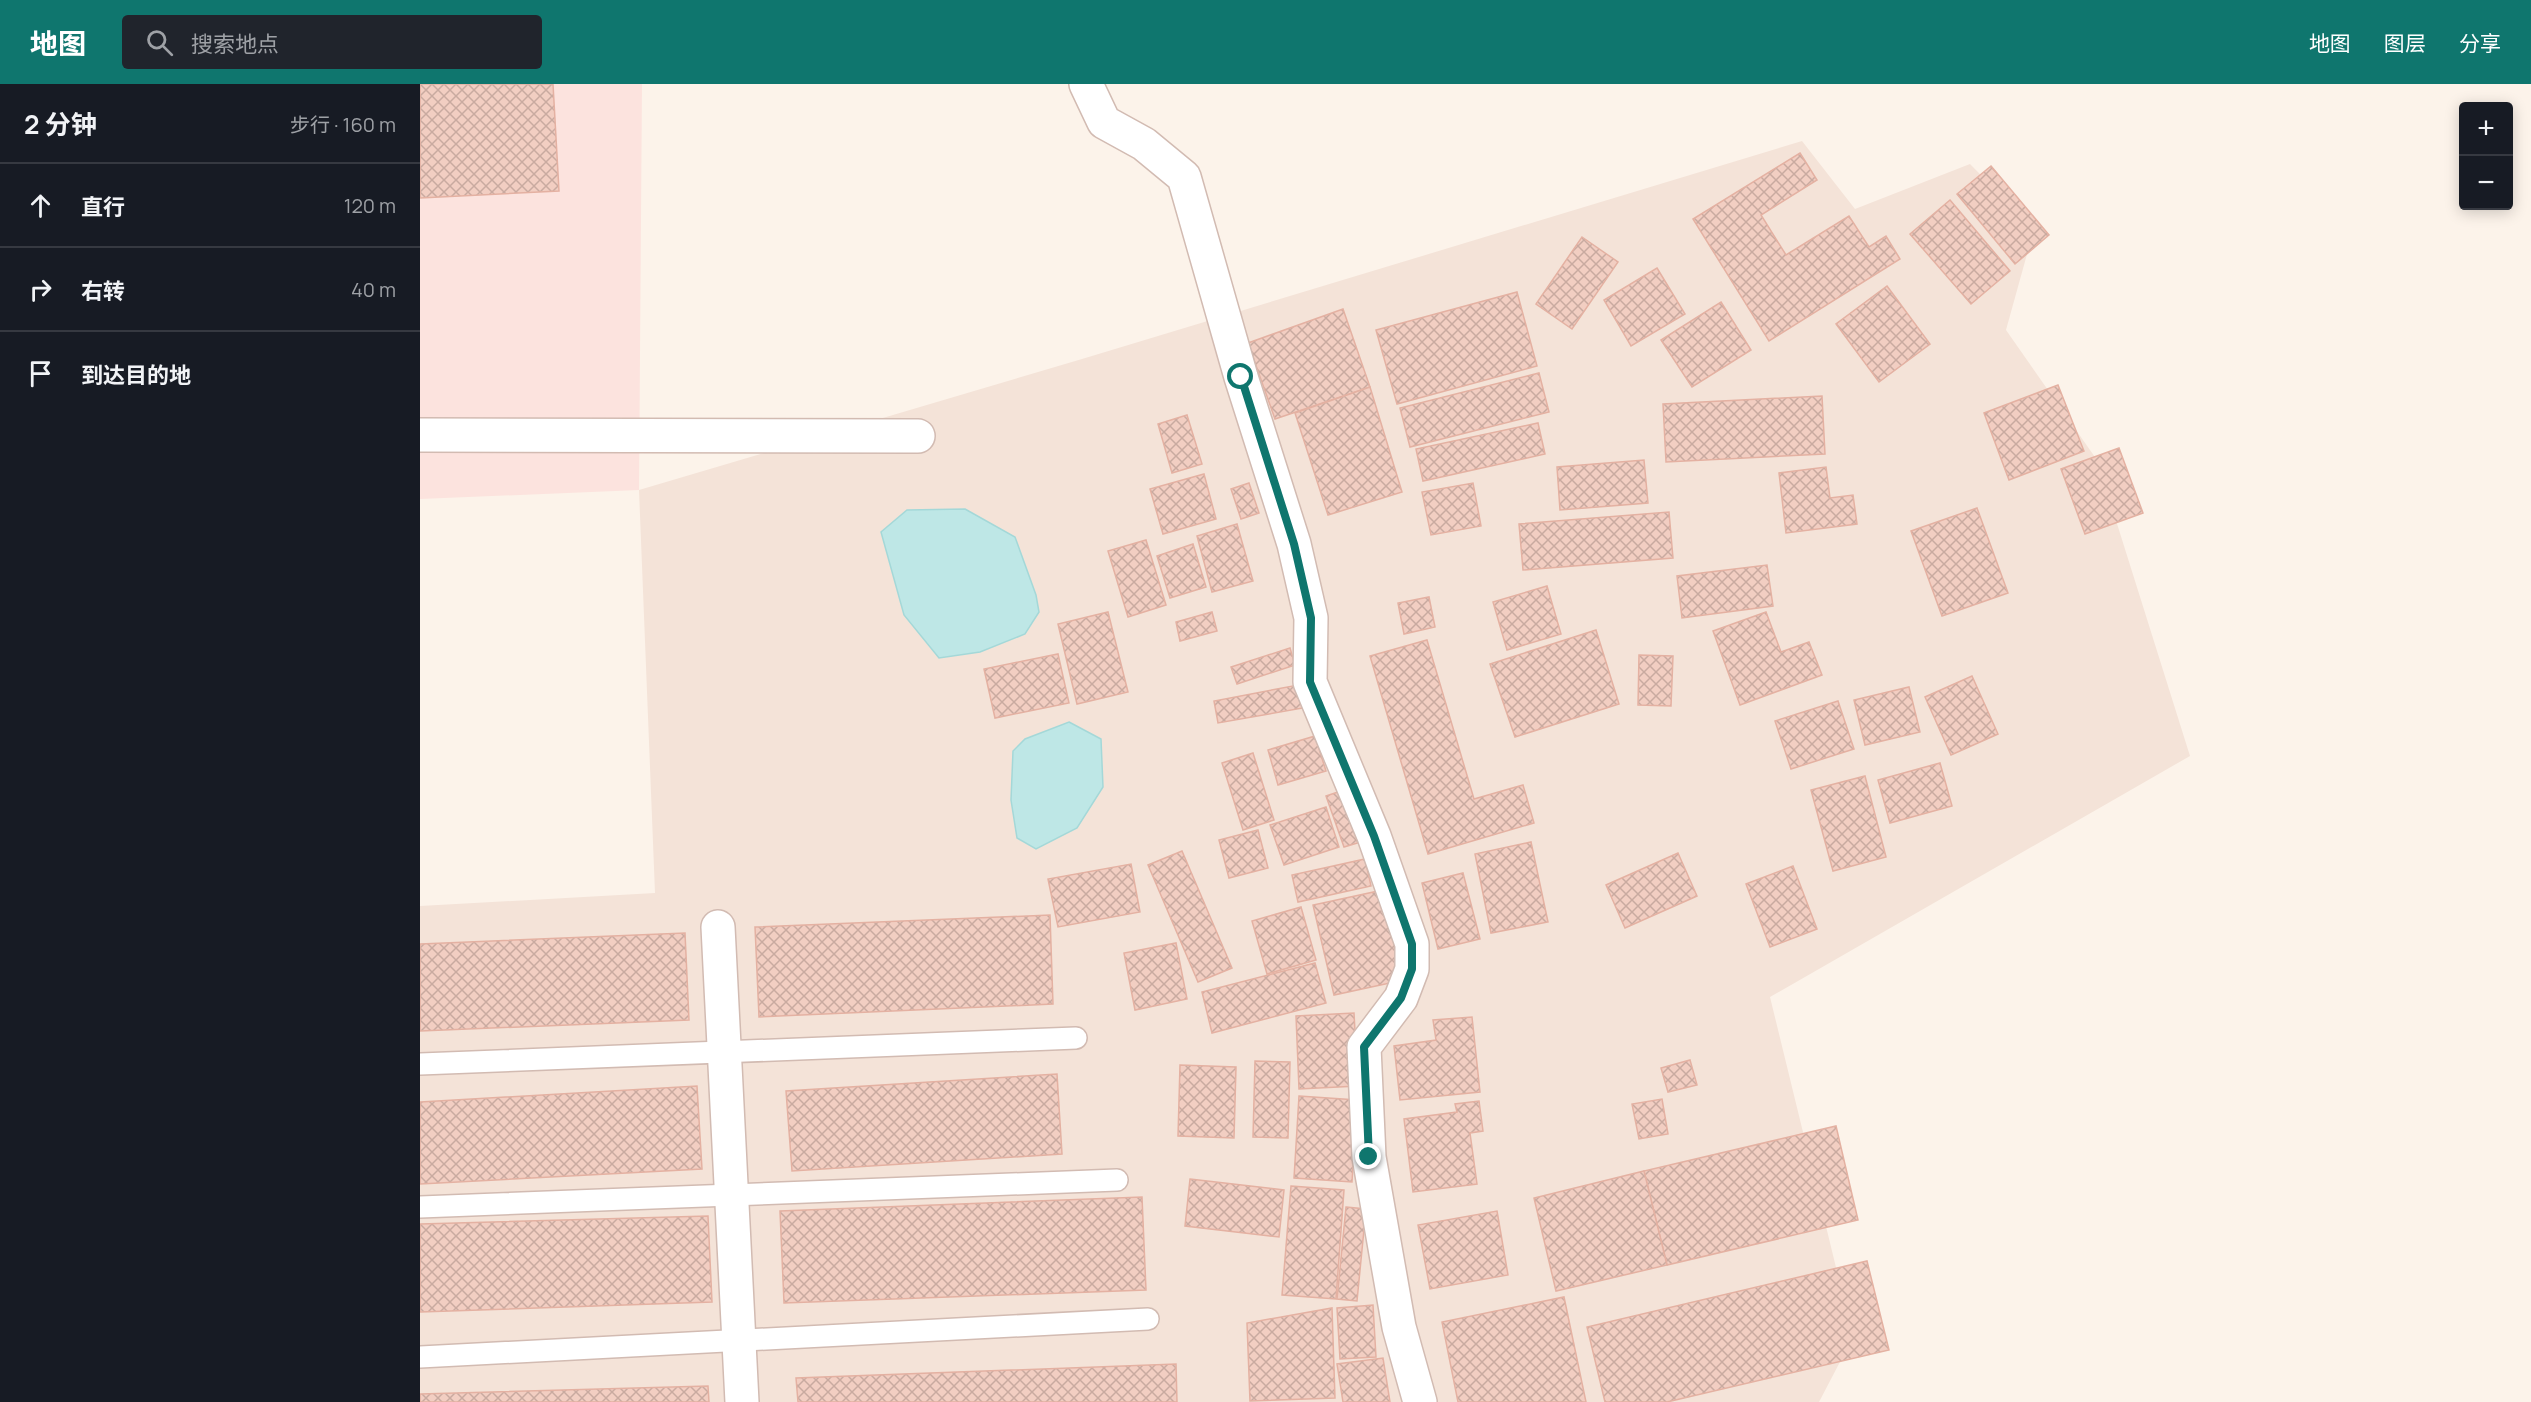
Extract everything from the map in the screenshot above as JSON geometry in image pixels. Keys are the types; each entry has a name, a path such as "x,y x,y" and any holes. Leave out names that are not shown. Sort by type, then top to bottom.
{"street":[{"path":"1086,84 1104,122 1144,144 1184,177 1241,377 1294,544 1311,618 1310,682 1374,836 1412,944 1412,969 1401,998 1364,1047 1369,1157 1398,1327 1420,1402"},
{"path":"420,435 918,436"},
{"path":"718,927 742,1402"}],"lane":[{"path":"420,1064 1076,1038"},
{"path":"420,1207 1117,1180"},
{"path":"420,1357 1148,1319"}],"shaded area":[{"path":"420,84 642,84 639,490 420,499"},
{"path":"1802,141 1855,209 1970,164 2034,229 2006,330 2097,460 2190,756 1770,997 1853,1337 1819,1402 420,1402 420,906 655,893 639,490 1082,359"}],"water":[{"path":"965,509 1015,537 1036,595 1039,612 1025,634 980,652 939,658 904,615 881,532 907,510"},
{"path":"1069,722 1101,739 1103,787 1077,828 1036,849 1017,838 1011,800 1013,751 1025,739"}],"building":[{"path":"420,84 553,84 559,191 420,198"},
{"path":"1800,153 1817,180 1761,215 1786,255 1849,216 1869,247 1886,236 1900,259 1769,341 1693,219"},
{"path":"1991,166 2049,235 2015,264 1957,194"},
{"path":"1950,200 2010,271 1971,304 1910,234"},
{"path":"1582,237 1618,262 1572,329 1536,304"},
{"path":"1657,268 1685,314 1631,346 1604,300"},
{"path":"1887,286 1930,344 1879,382 1836,324"},
{"path":"1517,292 1537,366 1397,404 1376,330"},
{"path":"1721,302 1751,350 1692,387 1661,340"},
{"path":"1343,309 1370,387 1275,419 1248,343"},
{"path":"1539,373 1549,412 1410,447 1400,408"},
{"path":"2058,385 2084,451 2009,480 1984,413"},
{"path":"1370,387 1402,492 1328,515 1295,413"},
{"path":"1822,396 1825,454 1666,462 1663,404"},
{"path":"1187,415 1202,464 1172,473 1158,424"},
{"path":"1538,423 1545,454 1423,481 1416,449"},
{"path":"2119,448 2143,513 2085,534 2061,469"},
{"path":"1644,460 1648,503 1560,510 1557,467"},
{"path":"1826,467 1830,498 1853,495 1857,524 1786,533 1779,473"},
{"path":"1204,474 1216,519 1163,534 1150,489"},
{"path":"1249,483 1259,513 1241,519 1231,489"},
{"path":"1473,483 1481,526 1431,535 1422,492"},
{"path":"1977,508 2008,593 1942,616 1911,531"},
{"path":"1669,512 1673,558 1523,570 1519,524"},
{"path":"1237,524 1253,581 1212,592 1197,536"},
{"path":"1146,540 1166,605 1128,617 1108,551"},
{"path":"1193,544 1206,587 1170,598 1157,556"},
{"path":"1767,565 1773,606 1682,618 1677,576"},
{"path":"1547,586 1561,634 1507,650 1493,602"},
{"path":"1429,597 1435,627 1404,634 1398,603"},
{"path":"1108,612 1128,692 1077,704 1058,624"},
{"path":"1212,612 1217,631 1180,641 1176,622"},
{"path":"1766,612 1781,652 1809,642 1822,675 1740,705 1713,631"},
{"path":"1596,630 1619,704 1515,737 1490,664"},
{"path":"1427,640 1474,799 1523,785 1534,823 1428,854 1370,656"},
{"path":"1290,648 1295,665 1237,684 1231,667"},
{"path":"1058,654 1069,703 995,718 984,669"},
{"path":"1639,655 1673,656 1671,706 1638,705"},
{"path":"1972,676 1998,734 1951,755 1925,697"},
{"path":"1298,685 1303,708 1218,723 1214,701"},
{"path":"1909,687 1920,732 1865,745 1854,700"},
{"path":"1838,701 1854,749 1791,769 1775,721"},
{"path":"1315,736 1326,771 1278,785 1268,750"},
{"path":"1253,753 1274,820 1243,830 1222,763"},
{"path":"1940,763 1952,806 1890,823 1878,780"},
{"path":"1865,776 1886,857 1833,871 1811,790"},
{"path":"1347,789 1364,841 1344,847 1326,796"},
{"path":"1326,807 1339,847 1284,865 1270,825"},
{"path":"1258,830 1268,868 1229,878 1219,840"},
{"path":"1531,842 1548,922 1491,933 1475,854"},
{"path":"1182,851 1232,968 1198,982 1148,865"},
{"path":"1678,853 1697,896 1625,928 1606,885"},
{"path":"1365,859 1371,886 1298,902 1292,875"},
{"path":"1131,864 1140,912 1058,927 1048,879"},
{"path":"1793,866 1817,929 1770,947 1746,884"},
{"path":"1463,873 1480,939 1438,949 1422,883"},
{"path":"1383,890 1404,980 1334,995 1313,905"},
{"path":"1301,907 1316,960 1267,974 1252,921"},
{"path":"1050,915 1053,1004 759,1017 755,927"},
{"path":"685,933 689,1020 420,1031 420,944"},
{"path":"1176,943 1187,999 1135,1010 1124,953"},
{"path":"1315,963 1326,1003 1212,1033 1202,992"},
{"path":"1354,1013 1358,1086 1299,1089 1296,1016"},
{"path":"1472,1017 1480,1092 1400,1100 1394,1046 1436,1040 1433,1020"},
{"path":"1690,1060 1697,1085 1668,1092 1661,1068"},
{"path":"1255,1061 1290,1062 1288,1138 1253,1137"},
{"path":"1180,1065 1236,1067 1234,1138 1178,1136"},
{"path":"1057,1074 1062,1154 792,1171 786,1091"},
{"path":"697,1086 702,1169 420,1184 420,1102"},
{"path":"1299,1096 1357,1100 1352,1182 1294,1178"},
{"path":"1662,1099 1668,1134 1639,1139 1632,1104"},
{"path":"1479,1101 1483,1131 1470,1133 1477,1184 1413,1192 1404,1119 1457,1112 1455,1104"},
{"path":"1836,1126 1858,1220 1667,1265 1644,1171"},
{"path":"1644,1171 1667,1265 1556,1291 1534,1198"},
{"path":"1190,1179 1284,1190 1279,1237 1185,1226"},
{"path":"1291,1186 1344,1190 1336,1299 1282,1295"},
{"path":"1142,1197 1146,1290 784,1303 780,1211"},
{"path":"1346,1207 1366,1209 1357,1301 1337,1299"},
{"path":"1497,1211 1508,1275 1430,1289 1418,1225"},
{"path":"708,1216 712,1302 420,1312 420,1224"},
{"path":"1867,1261 1889,1350 1667,1402 1605,1402 1587,1327"},
{"path":"1564,1297 1586,1402 1458,1402 1442,1322"},
{"path":"1373,1305 1376,1357 1340,1359 1337,1308"},
{"path":"1332,1308 1335,1398 1250,1401 1247,1323"},
{"path":"1383,1358 1390,1402 1343,1402 1337,1364"},
{"path":"1176,1364 1177,1402 798,1402 796,1378"},
{"path":"708,1386 709,1402 420,1402 420,1394"}],"route":[{"path":"1241,377 1294,544 1311,618 1310,682 1374,836 1412,944 1412,969 1401,998 1364,1047 1369,1157"}]}
